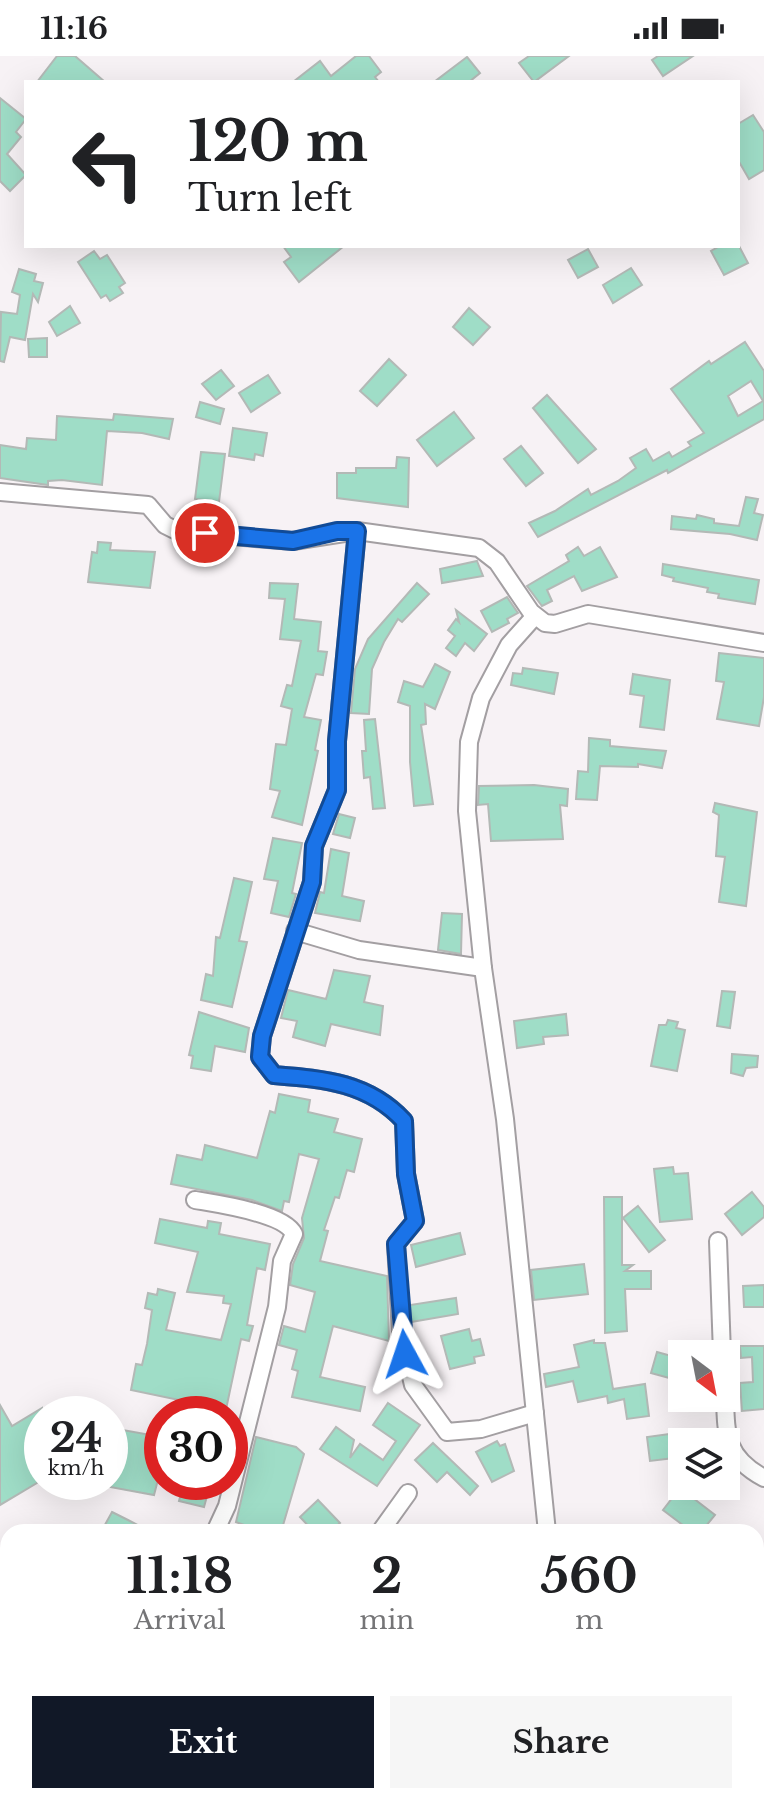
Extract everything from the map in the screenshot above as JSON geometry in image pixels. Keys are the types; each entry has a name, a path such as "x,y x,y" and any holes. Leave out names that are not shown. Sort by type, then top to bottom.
{"street":[{"path":"0,492 148,505 165,525 179,532 293,541 337,531 357,531 485,551 497,562 534,617 555,624 588,614 764,643"},
{"path":"357,531 337,741 337,790 314,846 312,882 262,1036 260,1057 274,1075 343,1082 356,1087 404,1121 406,1174 415,1221 396,1244 401,1334 413,1385 447,1432 471,1431 535,1413"},
{"path":"534,617 509,645 489,677 469,742 467,811 483,968 505,1119 546,1524"},
{"path":"295,931 359,950 483,968"},
{"path":"195,1200 277,1220 291,1228 294,1234 287,1243 282,1261 277,1307 227,1506 219,1524"},
{"path":"718,1241 722,1340"},
{"path":"726,1412 730,1448 737,1460 764,1478"},
{"path":"386,1524 408,1493"}],"building":[{"path":"57,56 75,56 103,80 39,80"},
{"path":"356,56 369,56 381,72 375,77 377,80 296,80 320,61 331,76"},
{"path":"529,56 569,56 537,80 532,80 519,63"},
{"path":"658,56 693,56 663,76 652,60"},
{"path":"467,57 480,73 471,80 437,80"},
{"path":"0,98 24,117 16,132 21,137 7,154 24,173 24,177 10,191 0,181"},
{"path":"753,115 764,132 764,170 749,179 740,163 740,123"},
{"path":"284,248 342,248 299,282 284,262 291,257"},
{"path":"716,248 740,248 748,263 724,275 711,251"},
{"path":"588,249 598,267 578,278 568,260"},
{"path":"94,251 100,259 107,255 125,283 119,287 123,293 110,301 106,295 101,298 78,262"},
{"path":"631,268 642,285 613,303 603,285"},
{"path":"19,269 36,274 34,281 43,283 38,302 33,294 25,340 10,337 4,362 0,361 1,312 17,314 20,295 12,292"},
{"path":"70,306 80,323 57,336 49,322"},
{"path":"469,308 490,327 473,345 453,327"},
{"path":"47,338 47,357 29,357 28,339"},
{"path":"745,342 764,371 764,419 668,473 667,470 538,537 529,523 555,511 588,489 591,495 618,481 636,468 630,458 646,449 653,461 669,452 672,457 691,446 688,442 704,433 671,389 709,361 711,364","holes":["751,381 763,401 738,416 728,396"]},
{"path":"389,359 406,375 377,406 360,391"},
{"path":"221,370 234,386 216,400 202,384"},
{"path":"268,375 280,393 251,412 239,393"},
{"path":"547,395 596,449 578,463 533,408"},
{"path":"200,402 224,409 220,424 196,417"},
{"path":"454,412 474,438 437,466 417,440"},
{"path":"114,414 173,419 169,439 142,433 107,431 102,485 62,480 48,481 48,485 0,478 0,445 26,449 27,438 56,440 57,416 113,420"},
{"path":"233,428 267,433 263,456 255,454 254,460 229,456"},
{"path":"521,446 543,473 526,486 504,459"},
{"path":"201,452 225,454 219,502 195,499"},
{"path":"397,457 409,458 408,507 337,498 337,473 356,473 356,468 396,468"},
{"path":"746,497 758,499 754,513 763,515 757,540 730,534 671,529 672,516 696,519 697,515 714,519 714,523 739,526"},
{"path":"98,542 111,543 110,550 155,552 150,588 88,582 92,552 97,553"},
{"path":"578,547 584,556 600,547 617,577 582,591 574,576 547,590 552,601 542,606 527,586 569,561 566,555"},
{"path":"477,561 483,576 442,583 440,569"},
{"path":"663,564 759,580 755,604 718,598 719,594 707,592 708,588 673,581 674,578 662,575"},
{"path":"270,583 298,584 294,619 321,622 318,651 327,652 323,675 316,674 304,717 321,720 315,750 318,751 302,825 272,817 280,791 270,789 276,744 286,745 292,709 281,706 287,685 292,686 301,641 280,639 285,599 269,598"},
{"path":"417,583 429,594 402,622 398,619 384,642 372,669 369,714 351,713 355,669 368,639"},
{"path":"507,597 518,613 507,619 509,623 492,632 481,611"},
{"path":"456,610 487,634 474,651 465,643 456,656 446,648 455,636 448,630 456,619 459,622"},
{"path":"719,653 764,658 764,697 759,726 717,719 724,682 716,681"},
{"path":"435,664 450,672 435,709 425,704 426,724 421,725 433,804 414,806 410,706 398,702 404,681 423,687"},
{"path":"523,668 558,673 554,694 511,685 513,673 522,674"},
{"path":"633,674 670,680 664,730 640,727 644,696 630,694"},
{"path":"375,719 385,808 373,809 370,777 364,778 362,751 366,751 364,720"},
{"path":"589,738 610,740 610,746 666,751 662,768 638,764 638,767 600,766 597,800 576,799 578,771 588,772"},
{"path":"534,785 568,789 567,806 560,805 563,839 491,841 488,804 478,805 479,786"},
{"path":"715,803 757,812 746,906 719,902 725,857 716,856 719,815 713,812"},
{"path":"339,814 355,818 350,838 333,834"},
{"path":"273,838 302,843 292,893 296,894 289,917 271,913 278,881 264,879"},
{"path":"331,849 349,853 342,896 364,901 360,921 315,913 320,892 324,893"},
{"path":"234,878 252,882 239,941 247,942 232,1007 201,1000 206,974 213,976 216,937 220,938"},
{"path":"442,913 462,914 461,954 438,950"},
{"path":"334,970 370,976 364,1002 383,1006 380,1035 331,1024 325,1046 293,1037 297,1021 281,1018 288,990 326,999"},
{"path":"722,991 735,992 730,1028 717,1026"},
{"path":"199,1012 249,1028 245,1052 215,1046 211,1071 191,1068 193,1056 189,1055"},
{"path":"566,1014 568,1035 543,1037 544,1044 517,1048 514,1021"},
{"path":"668,1020 678,1022 676,1028 685,1030 677,1071 651,1066 659,1025 666,1025"},
{"path":"732,1054 758,1056 757,1067 746,1068 743,1076 731,1073"},
{"path":"279,1094 310,1100 308,1112 338,1119 334,1132 362,1139 354,1172 347,1170 339,1198 335,1197 324,1230 328,1231 320,1261 387,1276 389,1341 333,1326 320,1377 365,1387 360,1411 292,1397 298,1371 292,1369 297,1350 279,1345 284,1326 305,1332 315,1292 290,1285 293,1264 304,1238 302,1218 319,1159 299,1154 289,1202 284,1201 282,1211 252,1200 171,1184 177,1155 202,1160 205,1145 257,1158 270,1111 275,1113"},
{"path":"673,1167 674,1174 688,1173 692,1219 660,1222 654,1169"},
{"path":"752,1192 764,1207 764,1217 742,1235 725,1214"},
{"path":"604,1197 622,1197 622,1265 633,1265 625,1271 651,1271 651,1289 625,1289 627,1331 605,1333"},
{"path":"638,1206 665,1240 649,1252 623,1218"},
{"path":"160,1219 207,1228 208,1221 221,1223 219,1234 270,1244 265,1270 257,1268 247,1325 253,1326 249,1341 241,1339 229,1396 160,1396 131,1390 136,1364 142,1365 147,1344 152,1310 145,1308 148,1293 157,1295 158,1289 175,1293 166,1330 221,1340 231,1304 223,1303 224,1296 187,1292 198,1252 155,1243"},
{"path":"460,1233 465,1254 416,1267 411,1245"},
{"path":"584,1264 588,1294 534,1300 531,1270"},
{"path":"764,1285 764,1307 744,1307 743,1286"},
{"path":"456,1298 458,1314 411,1322 410,1305"},
{"path":"469,1329 472,1341 480,1339 484,1355 474,1357 475,1363 450,1369 441,1336"},
{"path":"594,1340 594,1343 605,1343 613,1389 645,1384 649,1416 627,1419 624,1399 608,1403 607,1396 578,1402 573,1381 546,1387 544,1374 579,1367 574,1345"},
{"path":"740,1346 764,1346 764,1409 742,1411 740,1383 753,1382 752,1357 741,1358"},
{"path":"657,1352 668,1355 668,1378 651,1373"},
{"path":"388,1403 420,1425 377,1486 320,1449 336,1427 354,1440 350,1458 360,1444 383,1460 396,1441 373,1425"},
{"path":"0,1405 12,1426 24,1419 24,1491 0,1505"},
{"path":"128,1431 144,1434 144,1493 128,1490"},
{"path":"668,1434 668,1459 650,1461 647,1437"},
{"path":"256,1437 296,1447 304,1454 283,1524 236,1522 241,1500 248,1500 248,1471"},
{"path":"497,1441 500,1446 505,1444 514,1471 492,1482 476,1452"},
{"path":"433,1443 478,1486 470,1495 447,1472 437,1482 415,1460"},
{"path":"179,1500 206,1500 204,1507"},
{"path":"318,1500 340,1523 307,1524 300,1517"},
{"path":"671,1500 696,1500 715,1515 708,1524 681,1524 663,1510"},
{"path":"112,1512 136,1524 105,1524"}],"route":[{"path":"205,533 293,541 337,531 357,531 343,702 338,727 337,790 314,846 312,882 262,1036 260,1057 274,1075 343,1082 356,1087 404,1121 407,1128 406,1174 415,1221 396,1244 405,1354"}]}
